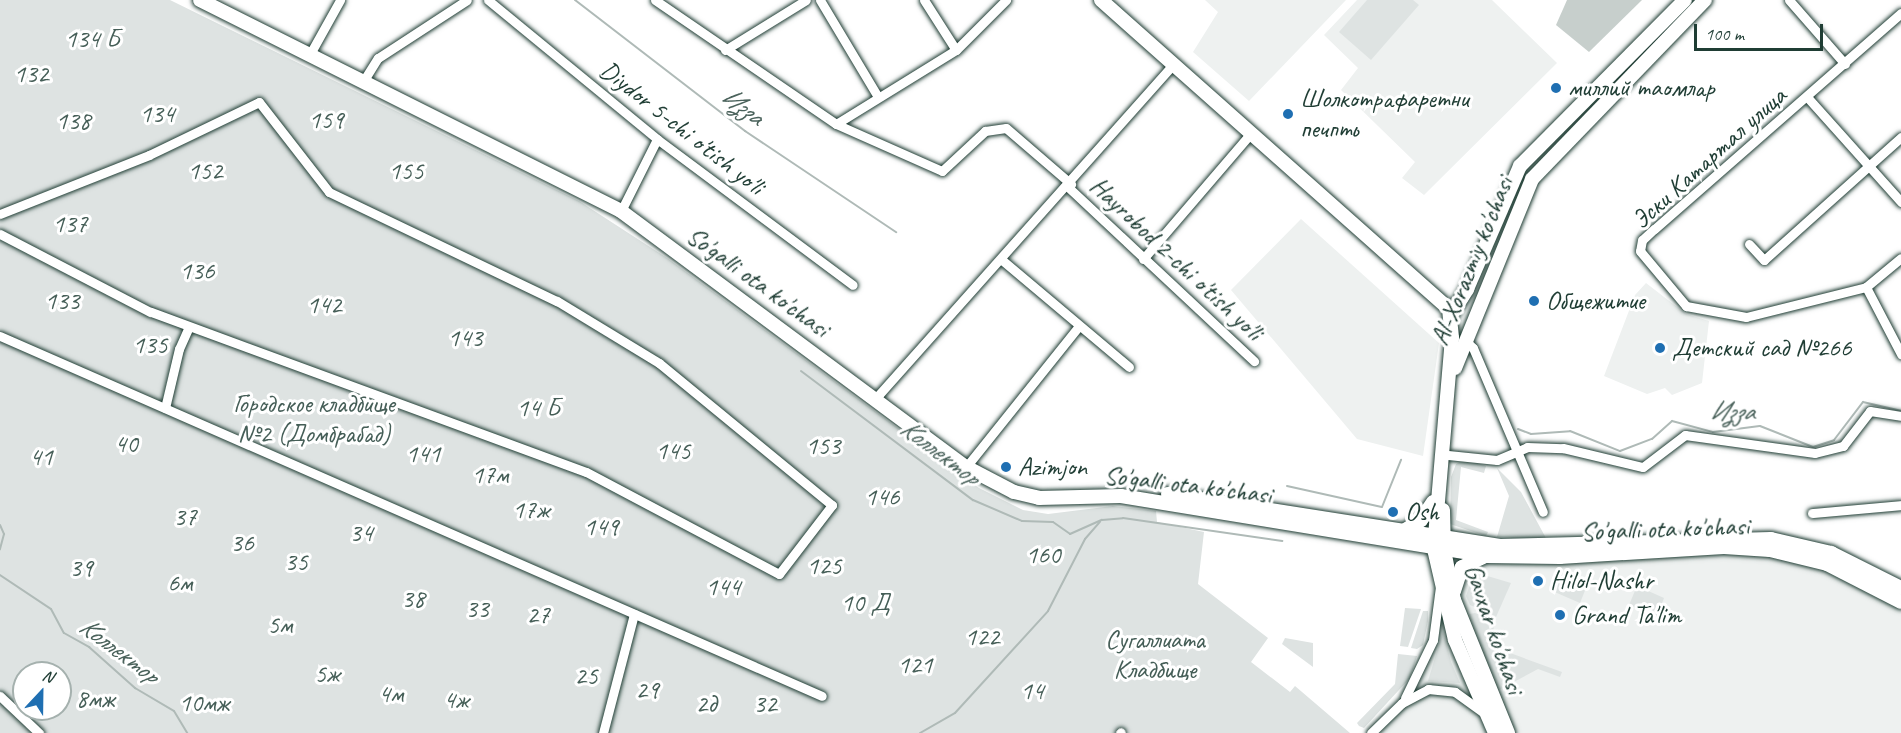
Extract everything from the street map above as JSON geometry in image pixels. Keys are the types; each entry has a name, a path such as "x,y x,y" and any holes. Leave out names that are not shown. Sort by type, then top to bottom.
{"main road":[{"name":"So'galli ota ko'chasi","path":"200,0 365,77 623,207 969,464 1026,496 1121,496 1438,544 1533,548 1692,538 1771,539 1831,553 1901,588"},
{"name":"So'galli ota ko'chasi","path":"216,0 311,51"},
{"path":"1101,0 1435,292 1462,319"},
{"name":"Al-Xorazmiy ko'chasi","path":"1438,544 1435,499 1467,289 1510,184 1524,161 1685,0"},
{"name":"Al-Xorazmiy ko'chasi","path":"1438,544 1455,366 1462,319 1536,173 1705,0"},
{"path":"1435,292 1467,289"},
{"name":"So'galli ota ko'chasi","path":"969,464 1027,488 1121,486 1402,532 1487,556 1754,548 1827,564 1901,602"},
{"path":"1402,532 1421,520 1435,499"},
{"name":"Gavxar ko'chasi","path":"1438,544 1440,583 1455,640 1484,713 1495,733"},
{"name":"Gavxar ko'chasi","path":"1438,544 1454,600 1508,733"},
{"path":"1454,600 1462,567 1487,556"}],"street":[{"path":"311,51 340,0"},
{"path":"365,77 378,58 467,0"},
{"name":"Diydor 5-chi o'tish yo'li","path":"488,0 657,139 853,285"},
{"path":"656,0 725,50 836,124 942,171 986,131 1006,128 1070,186"},
{"path":"725,50 806,0"},
{"path":"820,0 878,98"},
{"path":"924,0 956,51"},
{"path":"836,124 956,51 1006,0"},
{"path":"1789,0 1845,64"},
{"name":"Эски Катартал улица","path":"1866,287 1746,316 1712,314 1680,301 1640,251 1642,240 1808,98 1901,13"},
{"name":"Hayrobod 2-chi o'tish yo'li","path":"878,395 1070,186 1174,63"},
{"path":"1808,98 1901,202"},
{"path":"0,214 149,155 260,102 329,192 557,301 659,363 832,505 778,574 586,472 189,327 0,234"},
{"path":"1143,260 1252,132"},
{"path":"1749,244 1764,260 1901,137"},
{"path":"623,207 657,139"},
{"name":"Hayrobod 2-chi o'tish yo'li","path":"1070,186 1143,260 1254,361"},
{"path":"1901,258 1866,287 1901,354"},
{"path":"1002,260 1078,327 1088,329 1129,368"},
{"path":"1462,319 1543,512"},
{"path":"165,408 179,349 189,327"},
{"path":"969,464 1078,327"},
{"path":"0,336 822,696"},
{"path":"1448,455 1497,460 1518,449 1583,450 1643,467 1685,435 1815,453 1843,446 1870,411 1901,416"},
{"path":"1812,513 1901,505"},
{"path":"1402,703 1428,654 1440,583"},
{"path":"603,733 634,614"},
{"path":"1371,733 1402,703 1423,690 1443,689 1484,713"},
{"path":"0,696 39,733"}],"shaded area":[{"path":"1205,0 1346,0 1249,101 1193,52 1218,12"},
{"path":"1357,0 1492,0 1557,63 1424,195 1402,178 1415,162 1341,90 1358,68 1324,35"},
{"path":"1301,219 1439,343 1423,456 1357,439 1231,290"},
{"name":"Детский сад №266","path":"1646,283 1686,314 1709,321 1702,383 1672,395 1665,388 1647,394 1604,376 1635,295"},
{"path":"1693,548 1785,553 1901,602 1901,733 1371,733 1402,703 1437,618 1434,549"}],"green space":[{"name":"Городское кладбище №2 (Домбрабад)","path":"0,0 170,0 579,201 667,258 979,488 1023,510 1048,514 1113,506 1156,511 1157,522 1204,532 1198,584 1268,638 1251,662 1290,692 1295,686 1350,733 0,733"},
{"path":"1367,0 1413,0 1419,5 1371,60 1339,32"},
{"path":"1466,459 1486,466 1484,473 1461,467 1456,520 1488,532 1486,536 1450,524 1451,477 1456,464"},
{"path":"1497,468 1521,492 1547,540 1497,537 1509,496"},
{"path":"1474,572 1511,583 1496,617 1470,605 1466,596"},
{"path":"1566,579 1586,588 1580,603 1550,590 1554,580"},
{"path":"1637,586 1664,598 1657,617 1629,605"},
{"path":"1405,608 1421,609 1408,647 1400,646"},
{"path":"1423,611 1428,611 1428,621 1423,645 1417,649 1411,648"},
{"path":"1475,613 1496,622 1488,645 1562,672 1560,677 1538,669 1497,691 1476,640 1469,614"},
{"path":"1443,631 1451,662 1460,683 1428,681"},
{"path":"1285,638 1313,643 1313,667 1282,644"},
{"path":"1398,654 1417,656 1410,678 1364,728 1359,726 1357,723 1395,684"}],"building":[{"path":"1567,0 1642,0 1589,52 1556,25"}],"waterway":[{"name":"Изза","path":"575,0 745,131 896,232"},
{"name":"Коллектор","path":"801,371 973,500 1022,521 1053,522 1070,534 1102,520 1123,518 1282,541"},
{"name":"Изза","path":"1518,429 1531,434 1570,431 1620,451 1652,439 1672,421 1713,432 1760,426 1813,447 1834,440 1863,402 1901,411"},
{"name":"Коллектор","path":"1287,486 1382,507 1401,460"},
{"name":"Коллектор","path":"920,733 955,713 1048,611 1085,539 1100,522"},
{"name":"Коллектор","path":"0,525 4,534 0,549"},
{"name":"Коллектор","path":"0,575 51,609 64,633 89,647 135,688 174,711 187,733"}],"place":[{"name":"миллий таомлар","path":"1556,88"},
{"name":"Шолкотрафаретни печпть","path":"1288,114"},
{"name":"Общежитие","path":"1534,301"},
{"name":"Детский сад №266","path":"1660,348"},
{"name":"Azimjon","path":"1006,467"},
{"name":"Osh","path":"1393,512"},
{"name":"Hilol-Nashr","path":"1538,581"},
{"name":"Grand Ta'lim","path":"1560,615"}],"park label":[{"name":"134 Б","path":"92,39"},
{"name":"132","path":"31,74"},
{"name":"134","path":"157,114"},
{"name":"159","path":"326,120"},
{"name":"138","path":"73,121"},
{"name":"152","path":"205,171"},
{"name":"155","path":"406,171"},
{"name":"137","path":"70,224"},
{"name":"136","path":"197,271"},
{"name":"133","path":"62,301"},
{"name":"142","path":"324,305"},
{"name":"143","path":"465,338"},
{"name":"135","path":"150,345"},
{"name":"14 Б","path":"538,408"},
{"name":"40","path":"126,444"},
{"name":"153","path":"823,446"},
{"name":"145","path":"673,451"},
{"name":"141","path":"423,454"},
{"name":"41","path":"41,457"},
{"name":"17м","path":"490,475"},
{"name":"146","path":"882,497"},
{"name":"17ж","path":"531,510"},
{"name":"37","path":"185,517"},
{"name":"149","path":"601,527"},
{"name":"34","path":"361,533"},
{"name":"36","path":"242,543"},
{"name":"160","path":"1043,555"},
{"name":"35","path":"296,562"},
{"name":"125","path":"824,566"},
{"name":"39","path":"81,568"},
{"name":"6м","path":"180,583"},
{"name":"144","path":"723,587"},
{"name":"38","path":"413,599"},
{"name":"10 Д","path":"865,603"},
{"name":"33","path":"477,609"},
{"name":"27","path":"538,615"},
{"name":"5м","path":"280,625"},
{"name":"122","path":"982,637"},
{"name":"Сугаллиата Кладбище","path":"1155,655"},
{"name":"121","path":"915,665"},
{"name":"5ж","path":"327,674"},
{"name":"25","path":"586,676"},
{"name":"29","path":"647,690"},
{"name":"14","path":"1032,691"},
{"name":"4м","path":"391,694"},
{"name":"8мж","path":"95,699"},
{"name":"4ж","path":"456,700"},
{"name":"10мж","path":"204,703"},
{"name":"2д","path":"706,704"},
{"name":"32","path":"765,704"}]}
